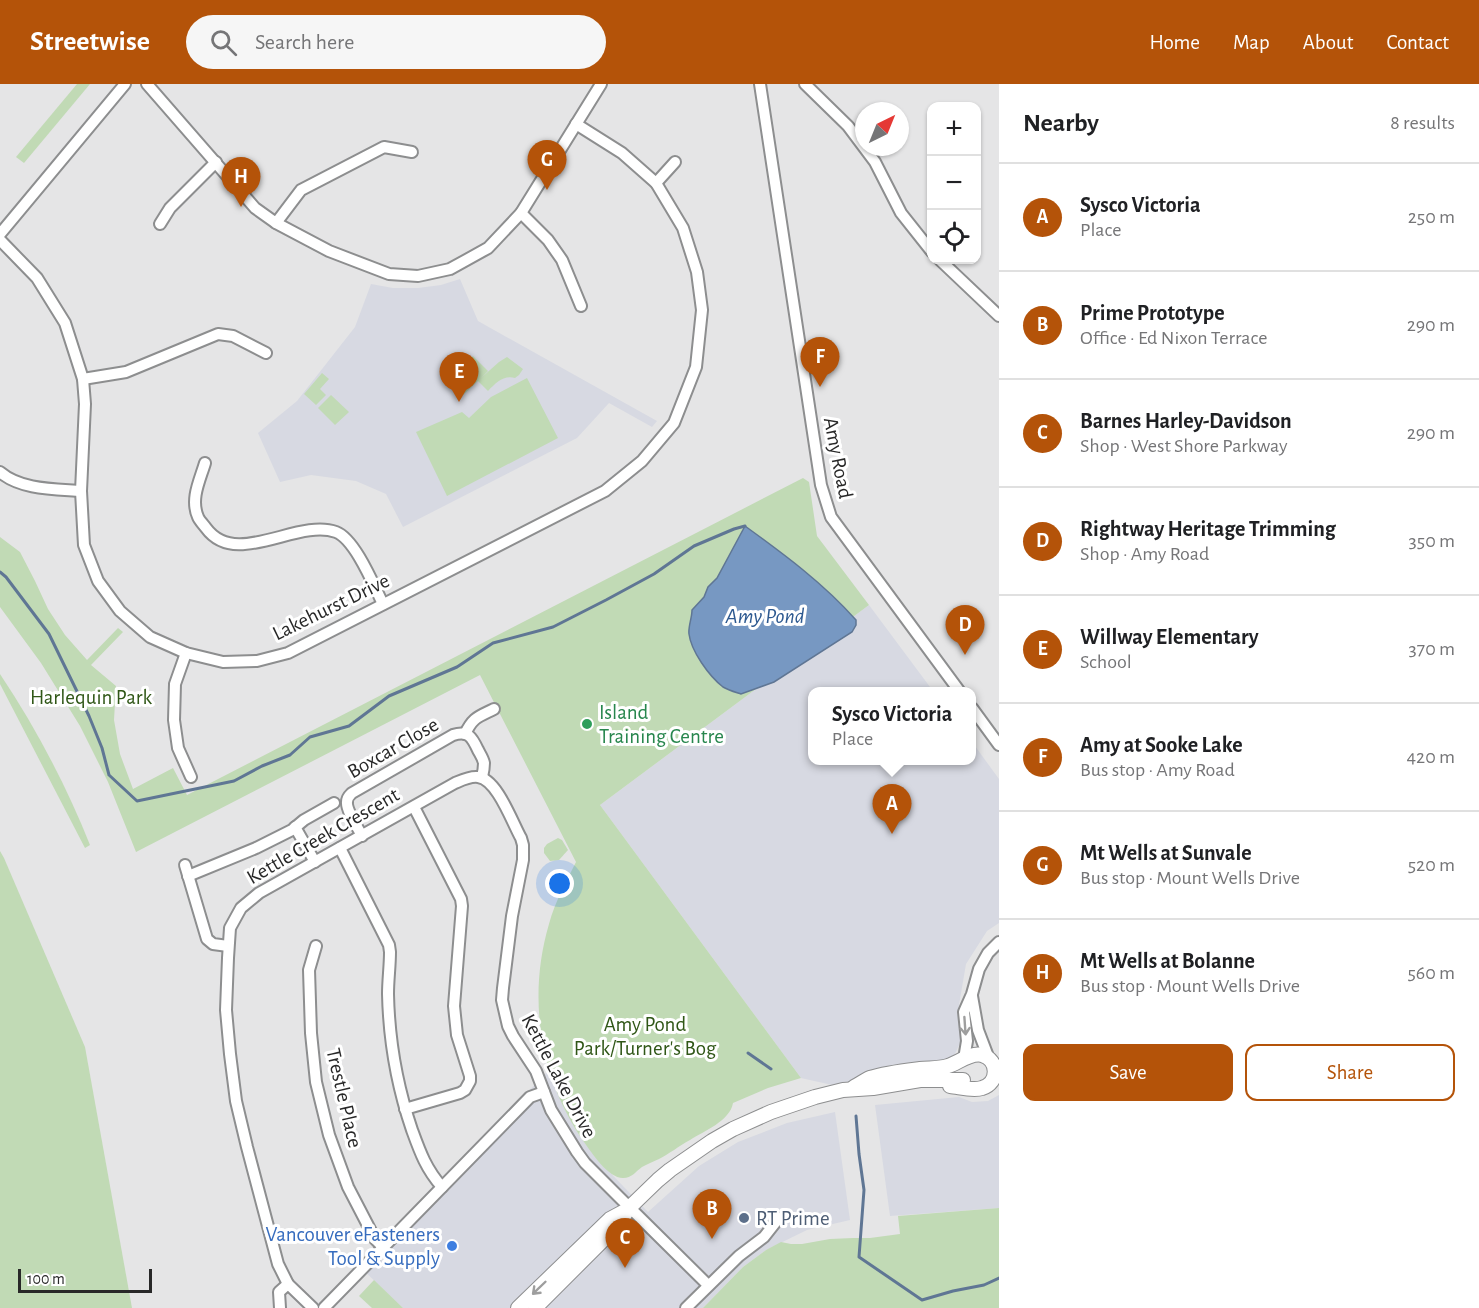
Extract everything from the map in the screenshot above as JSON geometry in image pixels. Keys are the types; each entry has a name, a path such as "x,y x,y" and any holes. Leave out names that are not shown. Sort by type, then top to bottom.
{"main road":[{"path":"853,1088 869,1078 897,1072 942,1068 977,1054 993,1057 996,1076 992,1083 985,1087"},
{"path":"964,1059 961,1068 966,1084"},
{"path":"518,1308 610,1219 629,1208 670,1170 712,1142 751,1121 815,1097 853,1088 873,1088 905,1082 966,1084 978,1089 999,1082"},
{"path":"535,1308 617,1226 629,1208"}],"street":[{"path":"0,234 125,84"},
{"path":"147,84 255,208 276,223 329,251 389,274 417,276 450,269 488,248 520,213 601,84"},
{"name":"Amy Road","path":"760,84 821,485 831,518 956,687"},
{"path":"806,84 848,126 875,162 901,213 927,246"},
{"name":"Lakehurst Drive","path":"0,240 37,278 65,323 83,379 85,404 81,491 84,545 98,580 120,611 150,637 186,653 223,662 257,661 288,653 605,490 642,461 674,423 696,367 702,310 697,272 683,228 656,183 622,153 576,124"},
{"path":"276,223 301,189 384,147 412,152"},
{"path":"160,224 170,208 216,162"},
{"path":"656,183 675,162"},
{"path":"520,213 548,240 562,260 581,306"},
{"path":"944,264 999,316"},
{"path":"83,379 126,372 218,334 233,336 266,353"},
{"path":"206,463 195,499 197,516 210,534 229,544 247,544 316,529 338,532 355,549 383,604"},
{"path":"0,472 8,478 35,487 81,491"},
{"path":"186,653 175,684 174,720 178,748 191,777"},
{"name":"Boxcar Close","path":"465,734 474,719 494,709"},
{"path":"976,713 999,745"},
{"name":"Boxcar Close","path":"362,836 348,808 348,797 453,735 465,734 474,741 484,760 482,777"},
{"name":"Kettle Creek Crescent","path":"313,1308 288,1284 278,1264 236,1101 226,1010 230,928 246,903 259,893 463,780 482,777"},
{"name":"Kettle Lake Drive","path":"482,777 492,784 497,792 523,845 524,860 512,916 502,988 502,1000 508,1026 536,1071 559,1125 585,1163 708,1285"},
{"path":"188,876 256,848 334,803"},
{"path":"405,1109 460,1094 468,1086 470,1076 455,1023 454,1006 461,899 414,807"},
{"path":"295,827 315,862"},
{"path":"340,848 390,949 388,991 396,1071 405,1109 424,1163 442,1187"},
{"path":"185,865 207,939 213,944 228,946"},
{"path":"964,1059 967,1041 964,1012 988,953 999,942"},
{"name":"Trestle Place","path":"316,946 309,970 311,1033 316,1082 329,1135 348,1187 375,1239 383,1248"},
{"path":"972,994 978,1030 993,1057"},
{"path":"324,1308 530,1097 544,1092"},
{"path":"686,1308 739,1256 764,1237 779,1218"},
{"path":"280,1308 279,1292 288,1284"}],"shaded area":[{"path":"460,279 478,321 657,421 652,427 609,403 577,438 403,527 386,494 356,481 311,475 280,482 258,433 297,401 355,327 371,284 393,288 418,288 441,285"},
{"path":"869,605 930,687 808,687 808,765 976,765 976,747 999,779 999,923 987,931 966,964 959,1005 961,1041 952,1060 837,1086 801,1078 600,805"},
{"path":"549,1070 564,1108 579,1135 598,1160 648,1212 699,1166 738,1142 787,1123 835,1112 850,1220 807,1230 766,1250 743,1267 703,1308 403,1308 359,1266"},
{"path":"999,1095 999,1208 890,1216 875,1105 959,1097 972,1102 988,1101"}],"green space":[{"path":"77,84 90,84 24,163 16,157"},
{"path":"473,356 488,371 481,378 507,357 523,369 515,378 503,379 488,391 478,381 463,395 449,381"},
{"path":"322,373 329,379 320,389 326,395 316,405 304,394"},
{"path":"527,378 558,438 447,496 416,432 462,412 469,418 491,397"},
{"path":"331,395 349,412 335,425 318,408"},
{"name":"Amy Pond Park/Turner's Bog","path":"803,478 809,482 817,536 869,605 600,805 801,1078 768,1088 733,1103 727,1115 716,1125 626,1178 617,1177 606,1170 584,1142 569,1118 548,1065 539,1009 542,952 554,908 576,862 480,675 136,852 108,782 80,726 41,663 0,607 0,537 20,552 48,609 65,635 87,660 118,628 123,632 91,665 116,686 114,720 120,754 133,789 173,768 187,795"},
{"name":"Harlequin Park","path":"0,674 38,736 60,779 90,845 85,848 0,684"},
{"path":"558,838 568,850 559,860 550,861 544,853 544,848"},
{"path":"0,851 85,1047 132,1308 0,1308"},
{"path":"999,1208 999,1308 703,1308 743,1267 781,1242 802,1244 830,1239 870,1238 900,1234 898,1216"},
{"path":"374,1280 403,1308 372,1308 359,1296"}],"water":[{"name":"Amy Pond","path":"745,526 817,582 856,620 856,625 852,632 774,682 741,694 723,687 712,676 697,655 690,641 689,631 692,610 717,578"}],"waterway":[{"path":"0,572 49,634 89,716 102,748 109,775 137,801 234,781 262,766 290,755 310,737 349,726 389,696 457,667 493,643 553,627 654,574 694,546 745,526"},
{"path":"748,1053 771,1069"},
{"path":"856,1116 864,1190 859,1257 922,1300 984,1285 999,1278"}],"place":[{"name":"Mt Wells at Sunvale","path":"547,190"},
{"name":"Mt Wells at Bolanne","path":"241,207"},
{"name":"Amy at Sooke Lake","path":"820,387"},
{"name":"Willway Elementary","path":"459,402"},
{"name":"Rightway Heritage Trimming","path":"965,655"},
{"name":"Island Training Centre","path":"587,724"},
{"name":"Sysco Victoria","path":"892,834"},
{"name":"RT Prime","path":"744,1218"},
{"name":"Prime Prototype","path":"712,1239"},
{"name":"Vancouver eFasteners Tool & Supply","path":"452,1246"},
{"name":"Barnes Harley-Davidson","path":"625,1268"}]}
